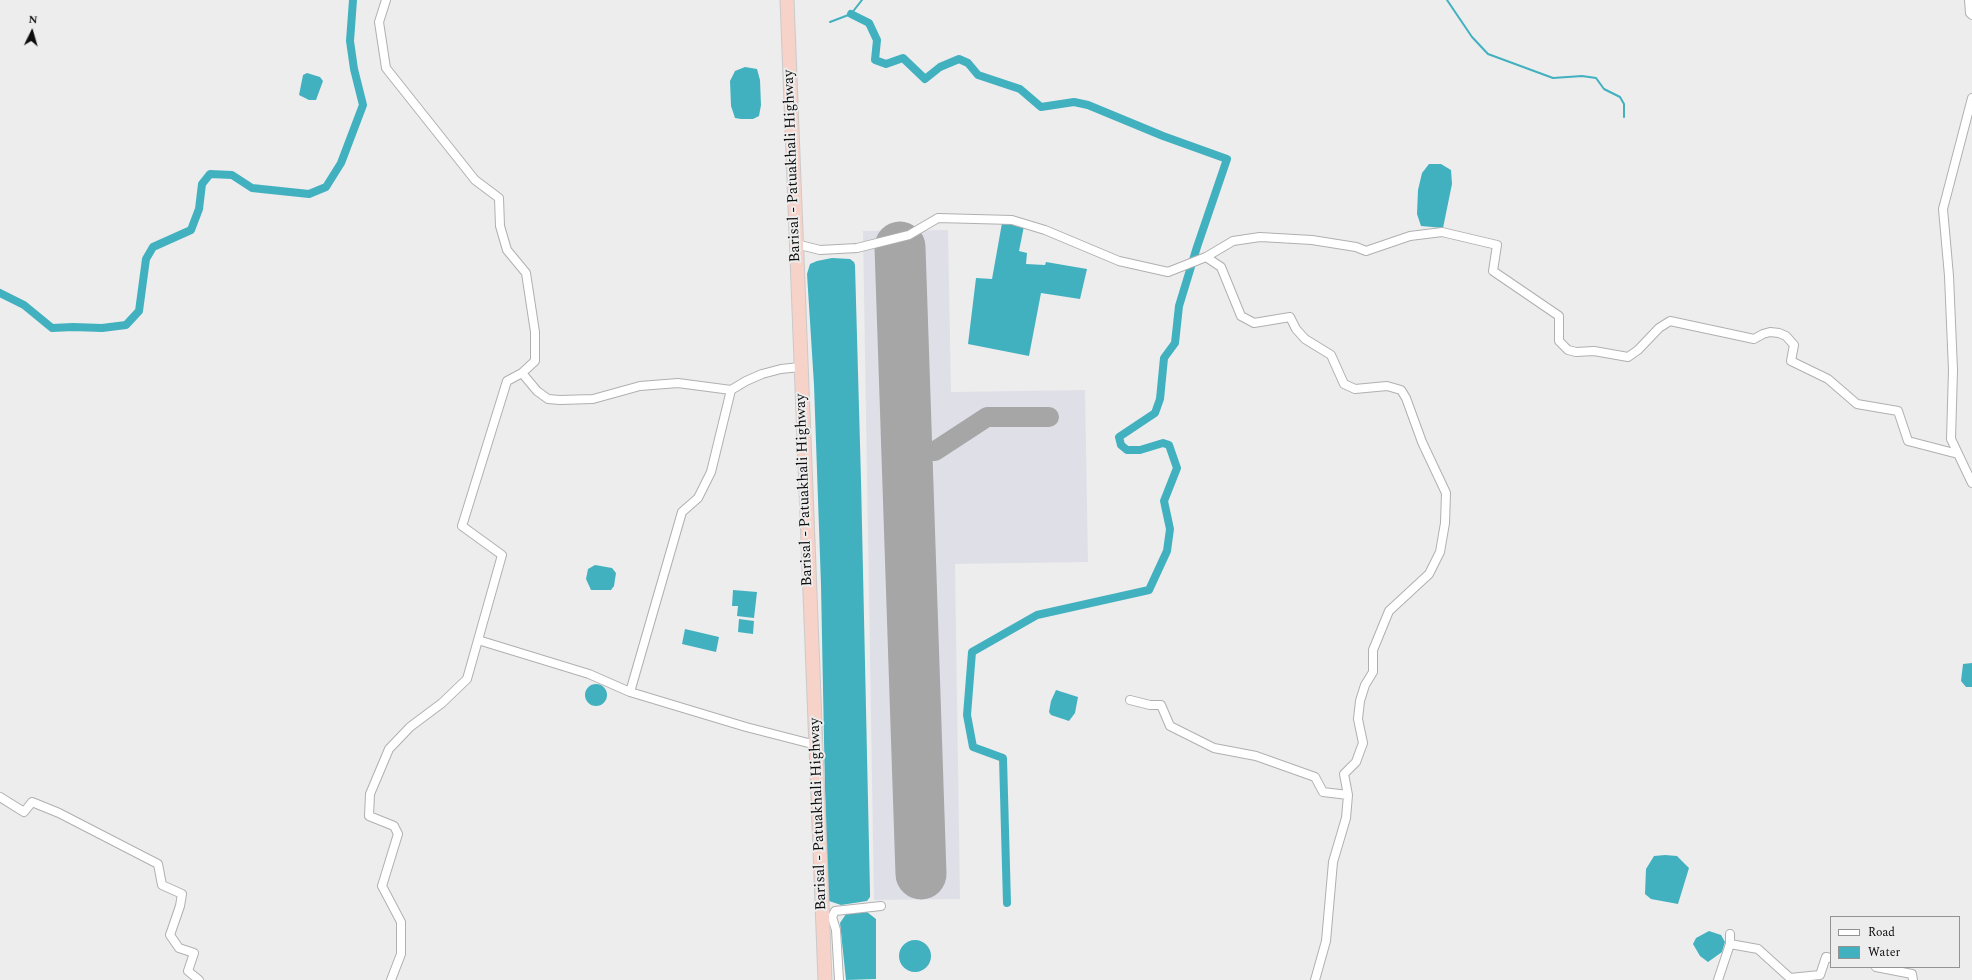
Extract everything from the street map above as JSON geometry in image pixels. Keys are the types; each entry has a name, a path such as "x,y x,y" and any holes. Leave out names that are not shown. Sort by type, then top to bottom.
{"highway":[{"name":"Barisal - Patuakhali Highway","path":"787,3 825,980"}],"street":[{"path":"386,0 379,22 386,68 475,180 499,198 500,226 508,250 526,273 535,332 535,361 522,373 508,381 462,526 502,554 467,679 442,703 410,727 389,749 370,794 369,816 394,826 398,834 382,886 401,922 401,954 391,980"},
{"path":"1969,0 1970,13 1972,15"},
{"path":"1972,98 1943,209 1949,276 1953,370 1951,439 1972,483"},
{"path":"796,244 820,250 857,248 909,235 938,218 1012,220 1045,230 1119,261 1168,272 1206,257 1233,241 1260,237 1312,240 1356,247 1366,251 1410,236 1442,232 1496,245 1493,271 1559,316 1559,342 1568,350 1576,352 1594,350 1609,355 1628,357 1638,350 1659,328 1670,321 1754,339 1770,332 1779,333 1786,336 1794,345 1791,361 1828,379 1857,404 1898,411 1908,441 1958,454"},
{"path":"1206,257 1221,267 1241,316 1254,323 1290,317 1296,329 1305,339 1331,354 1344,384 1355,389 1386,386 1401,390 1406,398 1422,442 1446,493 1445,523 1440,552 1429,574 1389,611 1373,650 1373,672 1365,685 1360,701 1358,719 1363,743 1356,762 1344,774 1348,795 1346,818 1333,862 1326,940 1315,980"},
{"path":"522,373 537,391 548,399 560,400 593,399 640,386 678,383 731,390 762,374 781,369 800,367"},
{"path":"630,692 682,512 698,498 711,472 731,390"},
{"path":"478,640 588,674 630,692 746,727 816,745"},
{"path":"1130,700 1150,705 1161,705 1170,726 1214,748 1256,756 1315,776 1323,792 1348,795"},
{"path":"0,797 24,812 32,802 158,864 162,885 182,894 180,906 170,935 179,948 194,953 188,971 199,980"},
{"path":"839,980 836,930 832,916 835,911 881,906"},
{"path":"1718,980 1730,944 1730,934"},
{"path":"1730,944 1758,949 1790,978 1820,975 1826,957 1830,958"},
{"path":"1881,968 1912,974 1913,980"}],"shaded area":[{"path":"948,230 951,392 1085,390 1088,562 955,564 960,899 874,900 863,231"}],"water":[{"path":"745,67 757,69 760,80 761,105 759,116 753,119 735,118 731,106 730,81 735,71"},
{"path":"307,73 320,77 323,81 316,100 309,100 299,95 303,75"},
{"path":"1429,164 1441,164 1451,170 1452,184 1443,228 1421,226 1417,214 1418,190 1422,173"},
{"path":"1002,223 1024,226 1019,251 1027,253 1026,264 1045,265 1046,262 1087,269 1080,299 1041,293 1029,356 968,344 976,278 992,279"},
{"path":"832,258 850,259 855,265 870,892 870,897 867,901 841,905 829,901 827,896 821,585 814,385 807,274 810,264"},
{"path":"595,565 612,568 616,573 614,586 611,590 591,590 586,579 588,569"},
{"path":"733,590 757,592 754,618 737,616 738,606 732,606"},
{"path":"739,619 754,621 753,634 738,632"},
{"path":"685,629 719,637 716,652 682,644"},
{"path":"1972,663 1972,687 1966,687 1961,681 1963,664"},
{"path":"596,684 600,685 606,691 606,699 600,705 596,706 592,705 586,699 585,695 586,691 592,685"},
{"path":"1056,690 1078,697 1075,713 1069,721 1051,715 1049,712 1051,701"},
{"path":"1654,856 1677,856 1689,868 1678,904 1651,899 1645,894 1646,869"},
{"path":"867,912 876,919 876,979 846,980 840,923 846,914"},
{"path":"1709,931 1721,935 1725,942 1722,952 1708,962 1700,956 1693,944 1696,938"},
{"path":"912,940 918,940 928,947 931,956 930,962 924,969 918,972 912,972 902,965 899,959 899,953 906,943"}],"waterway":[{"path":"0,293 24,305 52,328 102,328 126,325 139,311 146,259 153,247 191,230 199,209 202,184 210,174 232,175 252,188 309,194 326,187 341,163 363,105 354,69 350,41 353,0"},
{"path":"830,22 851,14 862,0"},
{"path":"1447,0 1472,37 1488,54 1553,78 1582,76 1596,78 1604,89 1620,97 1624,104 1624,117"},
{"path":"851,14 869,23 877,40 875,60 886,64 903,58 925,79 940,67 959,59 968,63 978,75 1020,89 1041,107 1074,102 1088,105 1163,136 1227,159 1197,247 1179,306 1175,343 1164,358 1160,399 1155,413 1119,437 1121,445 1127,450 1140,450 1163,443 1169,445 1177,468 1164,501 1170,529 1167,551 1149,590 1037,615 972,652 967,715 973,747 1003,758 1007,903"}],"taxiway":[{"path":"907,451 935,451 987,417 1049,417"}],"runway":[{"path":"900,247 921,874"}]}
